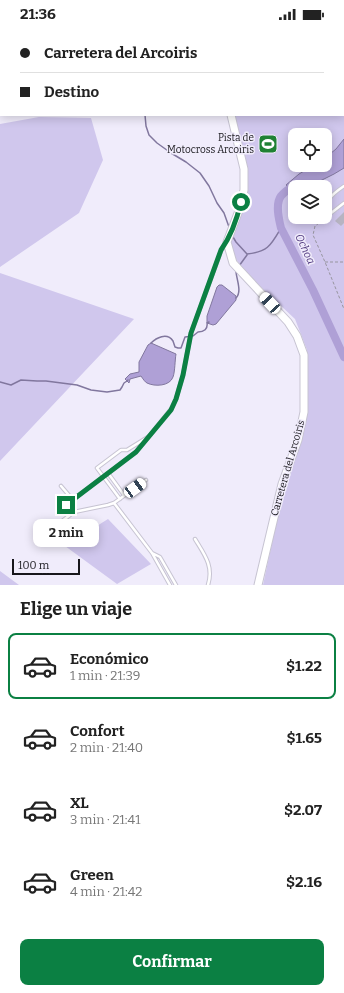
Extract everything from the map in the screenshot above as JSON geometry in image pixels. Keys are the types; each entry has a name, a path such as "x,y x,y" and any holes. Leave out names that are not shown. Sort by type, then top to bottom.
{"street":[{"path":"227,242 238,213 244,190 244,168 231,116"},
{"name":"Carretera del Arcoiris","path":"227,242 233,264 288,322 297,336 304,355 304,412 298,440 282,484 258,585"}],"lane":[{"path":"332,194 344,186"},
{"path":"332,212 344,203"},
{"path":"66,505 136,452 171,410 183,375 191,334 221,250 227,242"},
{"path":"120,499 97,468 121,450 127,450 151,434"},
{"path":"108,473 124,496"},
{"path":"37,540 74,512 114,503 146,480"},
{"path":"61,486 73,500"},
{"path":"114,503 152,553 170,585"},
{"path":"195,539 210,568 210,580 208,585"},
{"path":"152,553 160,558 176,585"}],"path":[{"path":"317,224 315,226 313,235 344,309"},
{"path":"325,262 344,262"}],"shaded area":[{"path":"235,116 344,116 344,585 263,585 277,520 308,409 307,350 295,319 247,274 235,258 231,243 247,195 246,167"},
{"path":"39,117 91,118 103,160 79,213 0,267 0,124"},
{"path":"344,139 344,168 322,180 292,180 302,172 332,172 332,152"},
{"path":"0,273 134,319 0,461"},
{"path":"219,285 222,285 236,296 236,300 216,324 213,325 207,323 207,316"},
{"path":"151,343 176,354 173,377 169,382 162,385 146,383 141,376 130,379 129,383 125,379 130,374 139,372 139,362 148,345"},
{"path":"108,519 151,564 117,584 65,546"},
{"path":"0,571 19,585 0,585"}],"building":[{"path":"344,212 344,223 341,226 335,221"}],"waterway":[{"path":"145,116 149,135 157,143 200,173 224,213 229,227"},
{"name":"Ochoa","path":"288,190 281,196 278,203 281,228 313,290 344,357"},
{"path":"233,237 247,254 254,253 268,247 281,228"},
{"path":"239,266 247,255"},
{"path":"236,272 239,293 236,298"},
{"path":"151,343 156,339 165,336 171,338 175,347 181,348 185,337 193,336 198,332 204,331 207,327 207,323 209,322"},
{"path":"0,382 11,385 21,380 46,381 77,385 91,390 107,392 120,390 124,383 128,380"}],"place":[{"name":"Pista de Motocross Arcoiris","path":"268,144"}],"route":[{"path":"66,505 136,452 171,410 183,375 191,333 221,250 227,242 241,202"}]}
